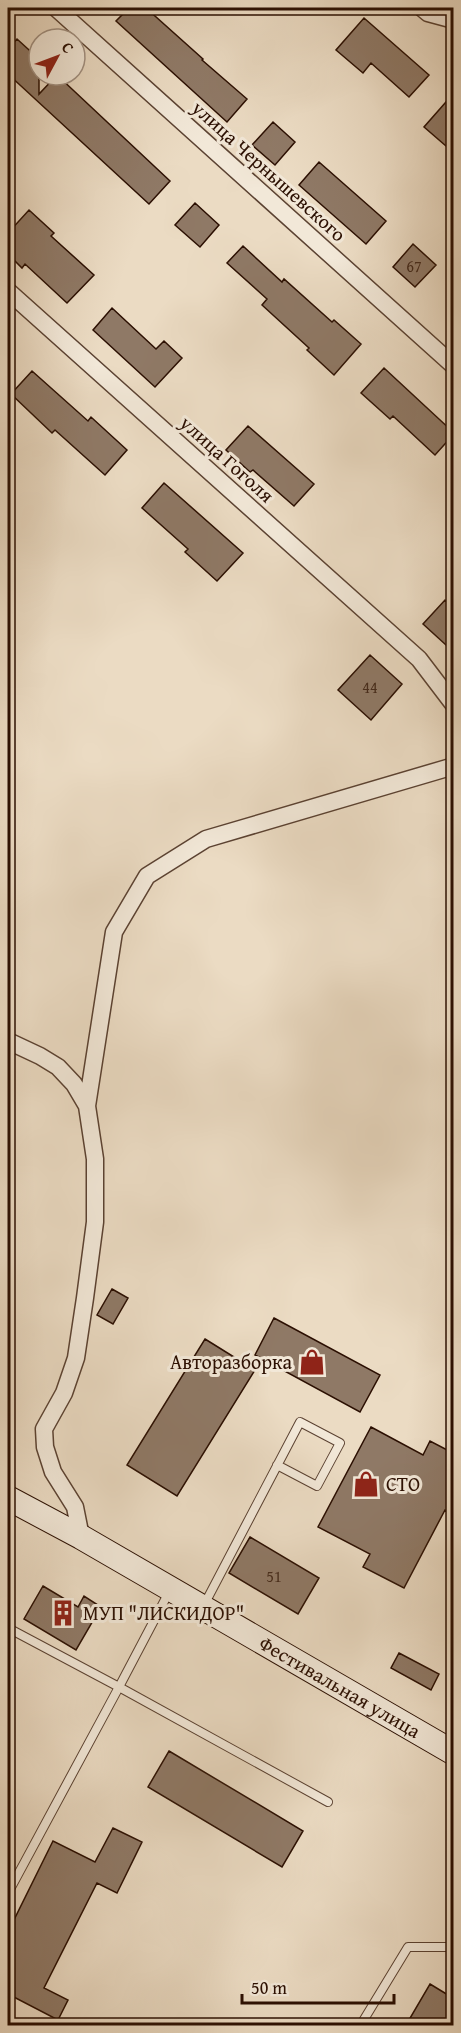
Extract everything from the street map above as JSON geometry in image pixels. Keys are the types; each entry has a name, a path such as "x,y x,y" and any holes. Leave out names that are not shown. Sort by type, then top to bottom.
{"main road":[{"name":"Фестивальная улица","path":"8,1498 81,1537 453,1753"}],"street":[{"name":"улица Чернышевского","path":"56,8 453,366"},
{"path":"422,8 428,13 453,20"},
{"name":"улица Гоголя","path":"8,291 419,659 453,705"},
{"path":"81,1537 75,1507 53,1472 45,1447 44,1429 64,1392 76,1358 86,1298 95,1222 95,1159 87,1106 114,932 147,876 206,839 453,766"},
{"path":"8,1041 58,1067 74,1084 87,1106"}],"lane":[{"path":"202,1607 277,1465 300,1422 340,1443 317,1486 277,1465"},
{"path":"8,1893 171,1589"},
{"path":"8,1628 328,1802"},
{"path":"360,2025 408,1947 453,1947"}],"building":[{"path":"129,8 146,8 247,99 227,122 116,21"},
{"path":"364,18 429,75 409,97 371,63 363,73 336,50"},
{"path":"17,39 27,48 27,87 39,87 39,94 46,87 70,87 170,181 149,204 8,74 8,49"},
{"path":"453,94 453,138 446,146 424,127"},
{"path":"273,122 295,142 275,165 252,145"},
{"path":"319,162 386,221 366,244 299,185"},
{"path":"195,203 219,225 200,247 175,225"},
{"path":"29,210 54,233 51,236 94,275 67,303 25,264 22,268 8,254 8,233"},
{"path":"413,244 436,265 415,287 393,267"},
{"path":"243,246 282,282 284,279 332,322 334,320 361,344 334,375 307,350 309,348 262,305 267,299 227,263"},
{"path":"112,308 156,349 164,341 182,358 155,387 93,330"},
{"path":"384,368 453,432 453,435 435,455 393,416 390,419 361,393"},
{"path":"32,371 88,421 91,417 127,450 105,475 55,430 52,433 11,394"},
{"path":"248,426 314,484 294,506 226,450"},
{"path":"164,483 243,553 217,581 185,552 188,549 142,508"},
{"path":"445,600 453,608 453,637 446,645 423,624"},
{"path":"370,655 402,684 371,720 338,690"},
{"path":"112,1289 128,1298 113,1324 97,1315"},
{"path":"274,1318 380,1375 360,1412 255,1355"},
{"path":"205,1339 255,1370 177,1496 127,1465"},
{"path":"371,1427 423,1455 430,1441 453,1453 453,1515 445,1510 404,1588 363,1567 370,1554 318,1527"},
{"path":"250,1537 319,1578 298,1614 229,1573"},
{"name":"МУП \"ЛИСКИДОР\"","path":"43,1586 78,1607 84,1596 101,1607 76,1650 24,1619"},
{"path":"399,1653 439,1674 431,1690 391,1668"},
{"path":"169,1751 303,1831 282,1867 148,1787"},
{"path":"113,1828 142,1842 117,1893 97,1883 44,1988 68,2000 58,2020 8,1994 8,1932 53,1841 95,1862"},
{"path":"430,1984 453,1998 453,2025 406,2025"}],"place":[{"name":"Авторазборка","path":"312,1362"},
{"name":"СТО","path":"366,1484"},
{"name":"МУП \"ЛИСКИДОР\"","path":"63,1613"}]}
